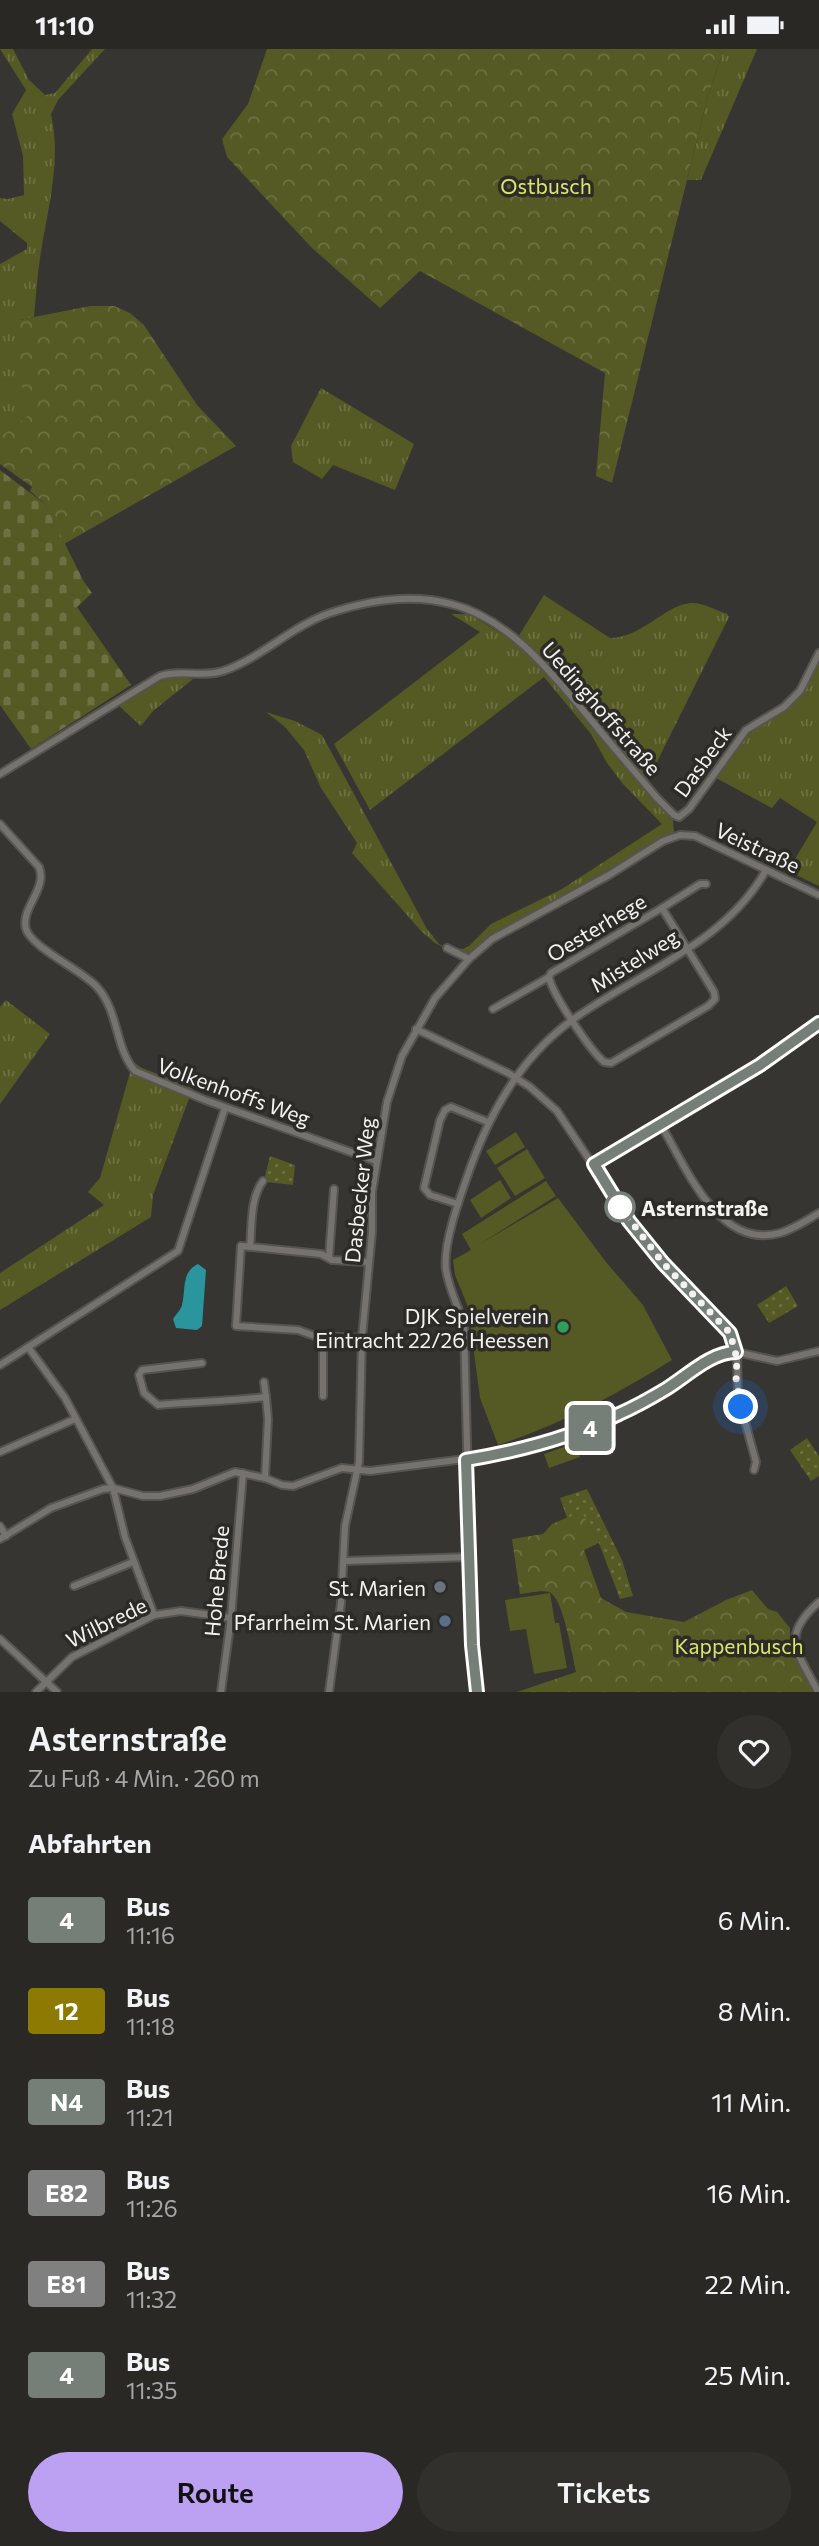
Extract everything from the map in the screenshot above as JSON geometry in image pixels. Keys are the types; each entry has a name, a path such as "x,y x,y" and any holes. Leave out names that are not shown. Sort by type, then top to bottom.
{"street":[{"name":"Uedinghoffstraße","path":"0,773 160,676 174,672 202,674 223,671 327,614 363,603 398,598 452,604 480,617 514,639 542,662 657,798 679,817"},
{"name":"Dasbeck","path":"680,835 679,817 690,809 746,730 784,707 800,691 819,653"},
{"name":"Volkenhoffs Weg","path":"0,824 39,867 41,873 41,881 25,924 27,932 36,942 99,989 113,1016 131,1067 151,1080 376,1161"},
{"name":"Veistraße","path":"680,835 695,836 819,895"},
{"name":"Dasbecker Weg","path":"329,1692 338,1635 345,1526 358,1469 362,1338 376,1161 387,1102 402,1056 435,999 469,960 498,935 609,875 663,841 680,835"},
{"name":"Mistelweg","path":"477,1692 472,1645 464,1326 448,1280 445,1260 458,1204 488,1122 516,1077 539,1050 572,1019 710,933 739,908 766,870"},
{"name":"Oesterhege","path":"493,1009 700,884 706,884"},
{"name":"Oesterhege","path":"549,977 551,986 601,1060 611,1063 708,1006 715,999 714,992 662,908"},
{"path":"447,948 469,960"},
{"path":"594,1164 760,1065 819,1025"},
{"path":"416,1029 516,1077 557,1111 629,1221 663,1263 730,1333 736,1352 738,1396 756,1462 754,1470"},
{"path":"458,1204 430,1195 424,1188 440,1120 445,1110 451,1107 488,1122"},
{"path":"0,1365 178,1251 225,1108"},
{"path":"661,1125 707,1203 716,1215 729,1224 743,1231 770,1235 793,1228 819,1213"},
{"path":"250,1247 254,1201 263,1181"},
{"path":"329,1258 334,1189"},
{"path":"362,1338 236,1326 237,1286 241,1246 368,1262"},
{"path":"323,1336 323,1396"},
{"path":"29,1347 53,1380 113,1488 133,1562 154,1615"},
{"path":"0,1526 3,1537 51,1508 84,1495 113,1488 143,1496 160,1496 192,1489 230,1473 243,1473 293,1486 335,1470 370,1471 512,1453 581,1431 652,1398 721,1355 736,1352 777,1361 819,1351"},
{"path":"202,1363 142,1370 139,1375 144,1393 158,1405 266,1397"},
{"path":"264,1382 268,1419 265,1478"},
{"path":"0,1452 75,1419"},
{"name":"Hohe Brede","path":"221,1692 231,1618 243,1473"},
{"path":"344,1561 470,1557"},
{"path":"74,1586 133,1562"},
{"path":"818,1692 797,1649 794,1636 799,1623 819,1602"},
{"name":"Wilbrede","path":"36,1692 72,1657 154,1615 181,1611 231,1618"},
{"path":"0,1639 57,1692"}],"green space":[{"path":"0,49 13,49 29,80 45,95 55,93 92,49 105,49 58,100 51,114 54,168 34,317 19,320 34,412 0,437 0,264 27,249 27,243 0,221 0,198 24,195 23,156 12,114 26,90"},
{"name":"Ostbusch","path":"267,49 724,49 707,99 612,483 596,476 605,373 420,271 380,308 312,248 227,157 222,139 248,104"},
{"path":"724,49 757,49 701,180 687,180 707,99"},
{"path":"90,306 114,306 130,313 144,325 197,405 236,446 64,544 45,504 30,491 32,487 0,464 0,437 33,412 16,367 15,347 19,320"},
{"path":"321,388 414,444 395,490 333,465 322,479 293,462 291,446"},
{"path":"0,470 45,504 92,593 77,607 131,685 31,749 0,705"},
{"path":"544,595 610,638 632,633 680,605 690,603 709,607 729,617 648,780 672,810 674,832 501,931 469,955 452,948 463,949 469,946 491,924 562,889 662,824 623,784 607,763 591,734 544,677 370,810 334,744 480,632 451,614 469,614 515,642"},
{"path":"819,661 819,886 788,871 817,822 780,798 772,808 716,778 740,740 751,728 801,693"},
{"path":"175,676 193,679 153,711 141,726 118,705 156,683"},
{"path":"266,712 295,721 322,735 427,929 439,944 459,955 435,943 422,932 352,853 357,843 321,788 304,750 285,727"},
{"path":"6,1000 50,1034 0,1104 0,1007"},
{"path":"133,1062 193,1088 153,1195 151,1217 0,1310 0,1273 104,1205 88,1192 100,1178"},
{"path":"516,1132 525,1147 495,1165 486,1151"},
{"path":"527,1149 545,1178 515,1196 497,1168"},
{"path":"270,1156 295,1165 293,1185 264,1180"},
{"path":"500,1180 511,1198 481,1218 470,1200"},
{"name":"DJK Spielverein Eintracht 22/26 Heessen","path":"546,1181 556,1196 480,1244 558,1198 606,1262 643,1305 672,1360 588,1408 498,1445 480,1398 468,1307 455,1275 453,1260 471,1250 462,1234"},
{"path":"786,1286 798,1306 769,1323 757,1305"},
{"path":"807,1438 819,1456 819,1476 811,1481 790,1450"},
{"path":"575,1443 580,1457 549,1468 544,1454"},
{"path":"587,1489 622,1560 633,1596 620,1599 599,1543 582,1512 567,1518 560,1498"},
{"name":"Kappenbusch","path":"582,1511 599,1543 584,1550 601,1598 626,1612 684,1622 752,1590 768,1609 777,1612 790,1628 794,1653 814,1692 517,1692 576,1672 564,1619 552,1594 546,1591 520,1594 512,1539 543,1534 552,1524"},
{"path":"550,1593 555,1623 559,1623 567,1668 534,1674 526,1629 510,1631 505,1600"}],"water":[{"path":"198,1264 206,1270 202,1326 197,1330 176,1328 173,1319 181,1307 187,1276"}],"bus line":[{"name":"4","path":"477,1692 472,1645 466,1460 512,1453 581,1431 652,1398 710,1360 736,1352 730,1333 640,1236 594,1164 760,1065 819,1023"}],"place":[{"name":"Asternstraße","path":"620,1207"},
{"name":"DJK Spielverein Eintracht 22/26 Heessen","path":"563,1327"},
{"name":"St. Marien","path":"440,1587"},
{"name":"Pfarrheim St. Marien","path":"445,1621"}],"route":[{"path":"620,1207 663,1263 730,1333 737,1359 736,1378 741,1407"}]}
